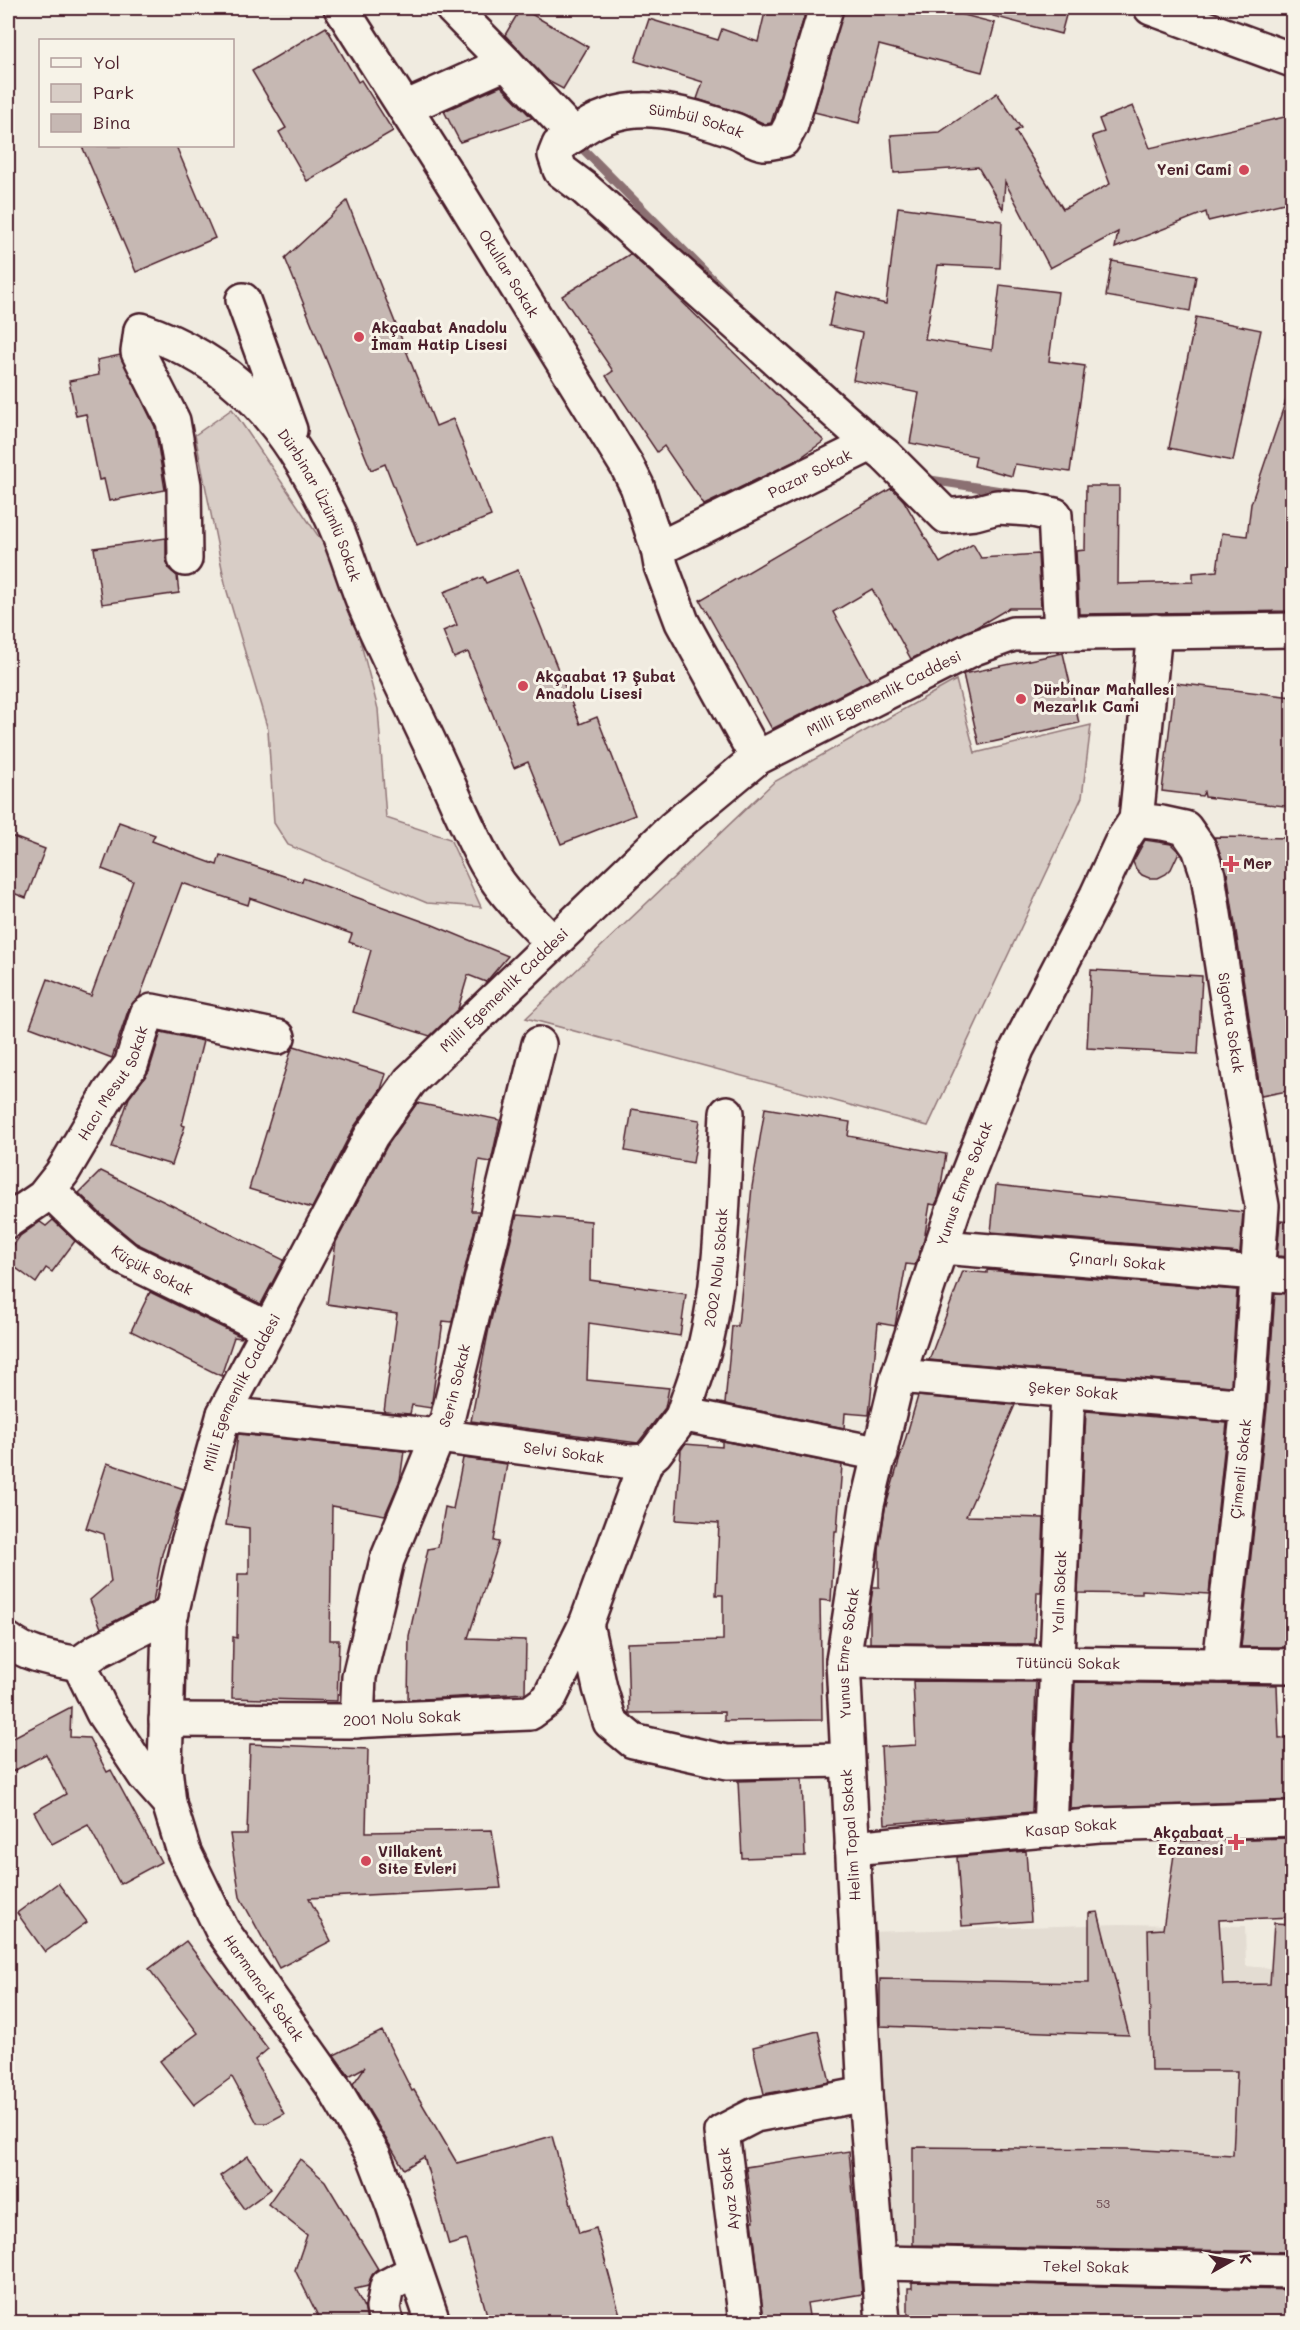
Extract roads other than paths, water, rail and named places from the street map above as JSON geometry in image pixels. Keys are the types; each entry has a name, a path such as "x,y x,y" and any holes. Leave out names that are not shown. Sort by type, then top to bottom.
{"street":[{"name":"Okullar Sokak","path":"341,8 627,466 637,486 658,549"},
{"path":"452,8 506,63 567,140 555,155 560,170 584,188 885,455 946,516 975,513 997,507 1028,509 1055,515 1061,633"},
{"name":"Sümbül Sokak","path":"567,140 587,124 610,114 639,109 676,112 736,131 764,143 783,140 791,125 826,8"},
{"path":"1151,8 1293,60"},
{"path":"405,108 506,63"},
{"path":"243,300 302,463"},
{"name":"Dürbinar Üzümlü Sokak","path":"185,559 184,485 173,421 138,352 141,330 187,350 231,376 260,405 290,441 331,516 366,607 487,865 526,917 553,943"},
{"name":"Pazar Sokak","path":"658,549 871,444"},
{"path":"658,549 661,566 682,622 757,758"},
{"name":"Milli Egemenlik Caddesi","path":"169,1803 165,1768 169,1623 187,1546 224,1414 371,1136 410,1081 675,827 757,758 974,648 1013,634 1293,630"},
{"name":"Yunus Emre Sokak","path":"847,1760 843,1661 867,1505 898,1376 953,1211 1017,1049 1097,895 1122,841 1136,820 1155,631"},
{"name":"Sigorta Sokak","path":"1136,820 1185,828 1198,848 1208,875 1239,1084 1262,1206 1258,1272"},
{"name":"Hacı Mesut Sokak","path":"8,1221 43,1197 62,1173 110,1092 131,1065 147,1014 152,1011 278,1037"},
{"name":"Serin Sokak","path":"357,1721 359,1677 387,1560 438,1436 447,1420 539,1044"},
{"name":"2002 Nolu Sokak","path":"682,1417 706,1344 712,1305 722,1215 727,1113"},
{"name":"Küçük Sokak","path":"49,1190 87,1227 126,1259 269,1329"},
{"name":"Çınarlı Sokak","path":"942,1247 1293,1276"},
{"name":"Çimenli Sokak","path":"1220,1665 1248,1406 1258,1272"},
{"name":"Şeker Sokak","path":"898,1376 1248,1406"},
{"name":"Yalın Sokak","path":"1050,1830 1068,1391"},
{"name":"Selvi Sokak","path":"224,1414 438,1436 631,1462 646,1461"},
{"path":"586,1624 646,1461 655,1454 682,1417 691,1416 881,1454"},
{"path":"8,1640 21,1649 40,1656 79,1664 97,1651 172,1614"},
{"name":"2001 Nolu Sokak","path":"166,1720 357,1721 530,1713 549,1699 586,1624"},
{"name":"Helim Topal Sokak","path":"586,1624 610,1722 633,1741 727,1762 847,1760 860,1963 865,2094 883,2322"},
{"name":"Tütüncü Sokak","path":"843,1661 1293,1666"},
{"name":"Harmancık Sokak","path":"79,1664 103,1713 145,1776 169,1803 184,1852 222,1930 332,2085 374,2156 433,2322"},
{"name":"Kasap Sokak","path":"852,1848 1099,1825 1293,1819"},
{"name":"Ayaz Sokak","path":"746,2322 722,2132 755,2115 865,2094"},
{"name":"Tekel Sokak","path":"879,2263 1293,2271"},
{"path":"386,2322 383,2308 387,2286 415,2271"}],"waterway":[{"path":"576,142 727,294"},
{"path":"924,479 1014,493"}],"place":[{"name":"Yeni Cami","path":"1244,170"},
{"name":"Akçaabat Anadolu İmam Hatip Lisesi","path":"359,337"},
{"name":"Akçaabat 17 Şubat Anadolu Lisesi","path":"523,686"},
{"name":"Dürbinar Mahallesi Mezarlık Cami","path":"1021,699"},
{"name":"Mer","path":"1231,864"},
{"name":"Akçabaat Eczanesi","path":"1236,1842"},
{"name":"Villakent Site Evleri","path":"366,1861"}]}
